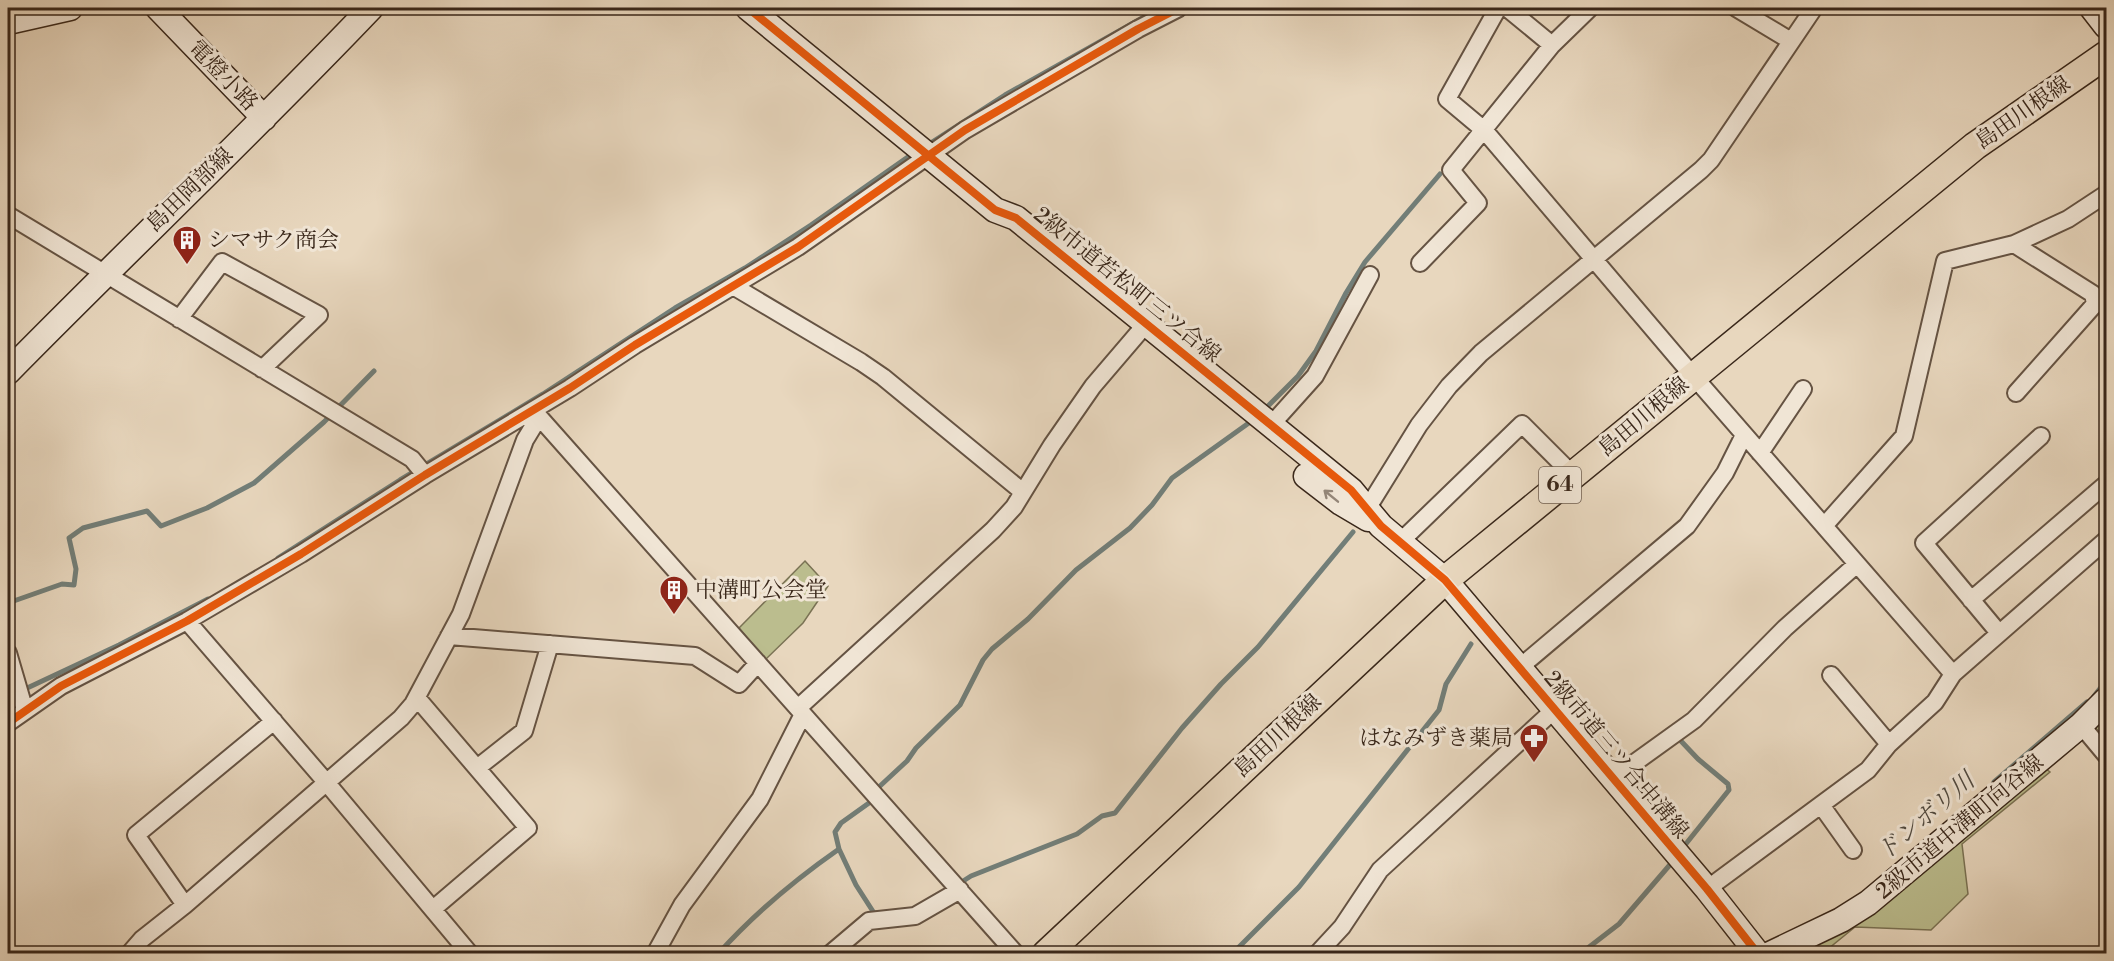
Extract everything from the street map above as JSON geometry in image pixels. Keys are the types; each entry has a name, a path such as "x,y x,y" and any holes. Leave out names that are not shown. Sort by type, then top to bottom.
{"main road":[{"name":"島田川根線","path":"1046,954 1445,580 1975,147 2106,55"}],"street":[{"path":"8,22 70,8"},
{"name":"電燈小路","path":"158,8 264,118"},
{"name":"島田岡部線","path":"8,372 104,274 264,118 371,8"},
{"name":"2級市道若松町三ツ合線","path":"748,8 995,210 1016,218 1141,329 1271,425 1351,490 1374,518 1445,580"},
{"path":"8,723 61,686 187,621 320,543 425,475 536,414 635,345 836,222 966,130 1101,50 1179,8"},
{"path":"1498,8 1447,99 1484,130 1693,376 1953,674"},
{"path":"1507,8 1552,45"},
{"path":"1420,263 1478,203 1451,170 1552,45 1590,8"},
{"path":"1736,8 1791,41"},
{"path":"655,954 682,905 760,799 801,711 993,530 1014,507 1092,386 1141,329 1341,504 1374,518 1419,425 1449,386 1480,353 1712,160 1814,8"},
{"path":"2092,8 2106,26"},
{"path":"1824,526 1904,436 1945,261 2014,244 2068,219 2106,194"},
{"path":"8,215 412,459 425,475"},
{"path":"2014,244 2093,294 2095,304 2016,393"},
{"path":"179,320 222,262 319,315 262,369"},
{"path":"1271,425 1315,376 1370,275"},
{"path":"733,286 883,377 1023,492"},
{"path":"1760,453 1803,389"},
{"path":"129,954 142,939 185,905 401,718 417,698 460,614 536,414"},
{"path":"536,414 1016,954"},
{"path":"1400,542 1522,424 1573,475"},
{"path":"1519,668 1687,526 1725,473 1744,435"},
{"path":"1999,633 1924,543 2041,436"},
{"path":"1971,600 2106,484"},
{"path":"1707,889 1868,770 1889,744 1935,702 1953,674 2106,540"},
{"path":"1612,779 1694,720 1785,628 1857,564"},
{"name":"2級市道三ツ合中溝線","path":"1445,580 1707,889 1758,954"},
{"path":"187,621 470,954"},
{"path":"449,636 695,656 739,684 758,663"},
{"path":"477,768 524,730 550,644"},
{"path":"8,653 10,671 26,711"},
{"path":"1831,675 1889,744"},
{"path":"417,698 528,828 433,909"},
{"name":"2級市道中溝町向谷線","path":"1770,954 1841,920 1868,903 2081,725 2106,700"},
{"path":"1317,954 1342,927 1380,870 1554,710"},
{"path":"185,905 136,836 274,721"},
{"path":"2081,725 2106,755"},
{"path":"1821,805 1853,850"},
{"path":"830,954 868,921 915,916 960,890"}],"green space":[{"path":"805,561 828,586 803,623 765,660 739,628"},
{"path":"2106,708 2106,747 2092,730"},
{"path":"2045,768 2050,772 1962,844 1968,894 1931,930 1855,927 1823,953 1794,954"}],"waterway":[{"path":"926,146 1005,95 1160,8"},
{"path":"278,558 400,480 543,394 675,308 745,268 915,152"},
{"path":"1262,412 1298,376 1316,351 1365,262 1440,174"},
{"path":"8,603 62,584 74,585 76,569 69,538 83,528 147,511 161,526 207,508 254,483 324,422 374,371"},
{"path":"718,954 776,898 839,849 835,832 841,823 869,803 880,786 960,705 983,660 992,649 1028,619 1076,570 1130,528 1152,505 1172,478 1253,420"},
{"path":"957,885 971,876 1077,834 1102,816 1115,813 1182,728 1258,647 1353,532"},
{"path":"8,697 119,645 208,599"},
{"path":"1232,954 1299,887 1439,710 1446,684 1471,644"},
{"name":"ドンボリ川","path":"2094,696 2106,681"},
{"name":"ドンボリ川","path":"1994,782 2087,702"},
{"path":"1680,740 1698,759 1728,784 1729,790 1681,850"},
{"path":"839,849 856,885 874,913 879,913"},
{"path":"1580,954 1619,924 1674,860"}],"cycle path":[{"path":"748,8 995,210 1016,218 1351,490 1381,526 1445,580 1707,889 1758,954"},
{"path":"8,723 61,686 187,621 301,554 425,475 570,388 635,345 798,247 965,130 1138,29 1179,8"}],"place":[{"name":"シマサク商会","path":"187,266"},
{"name":"中溝町公会堂","path":"674,616"},
{"name":"はなみずき薬局","path":"1534,764"}]}
